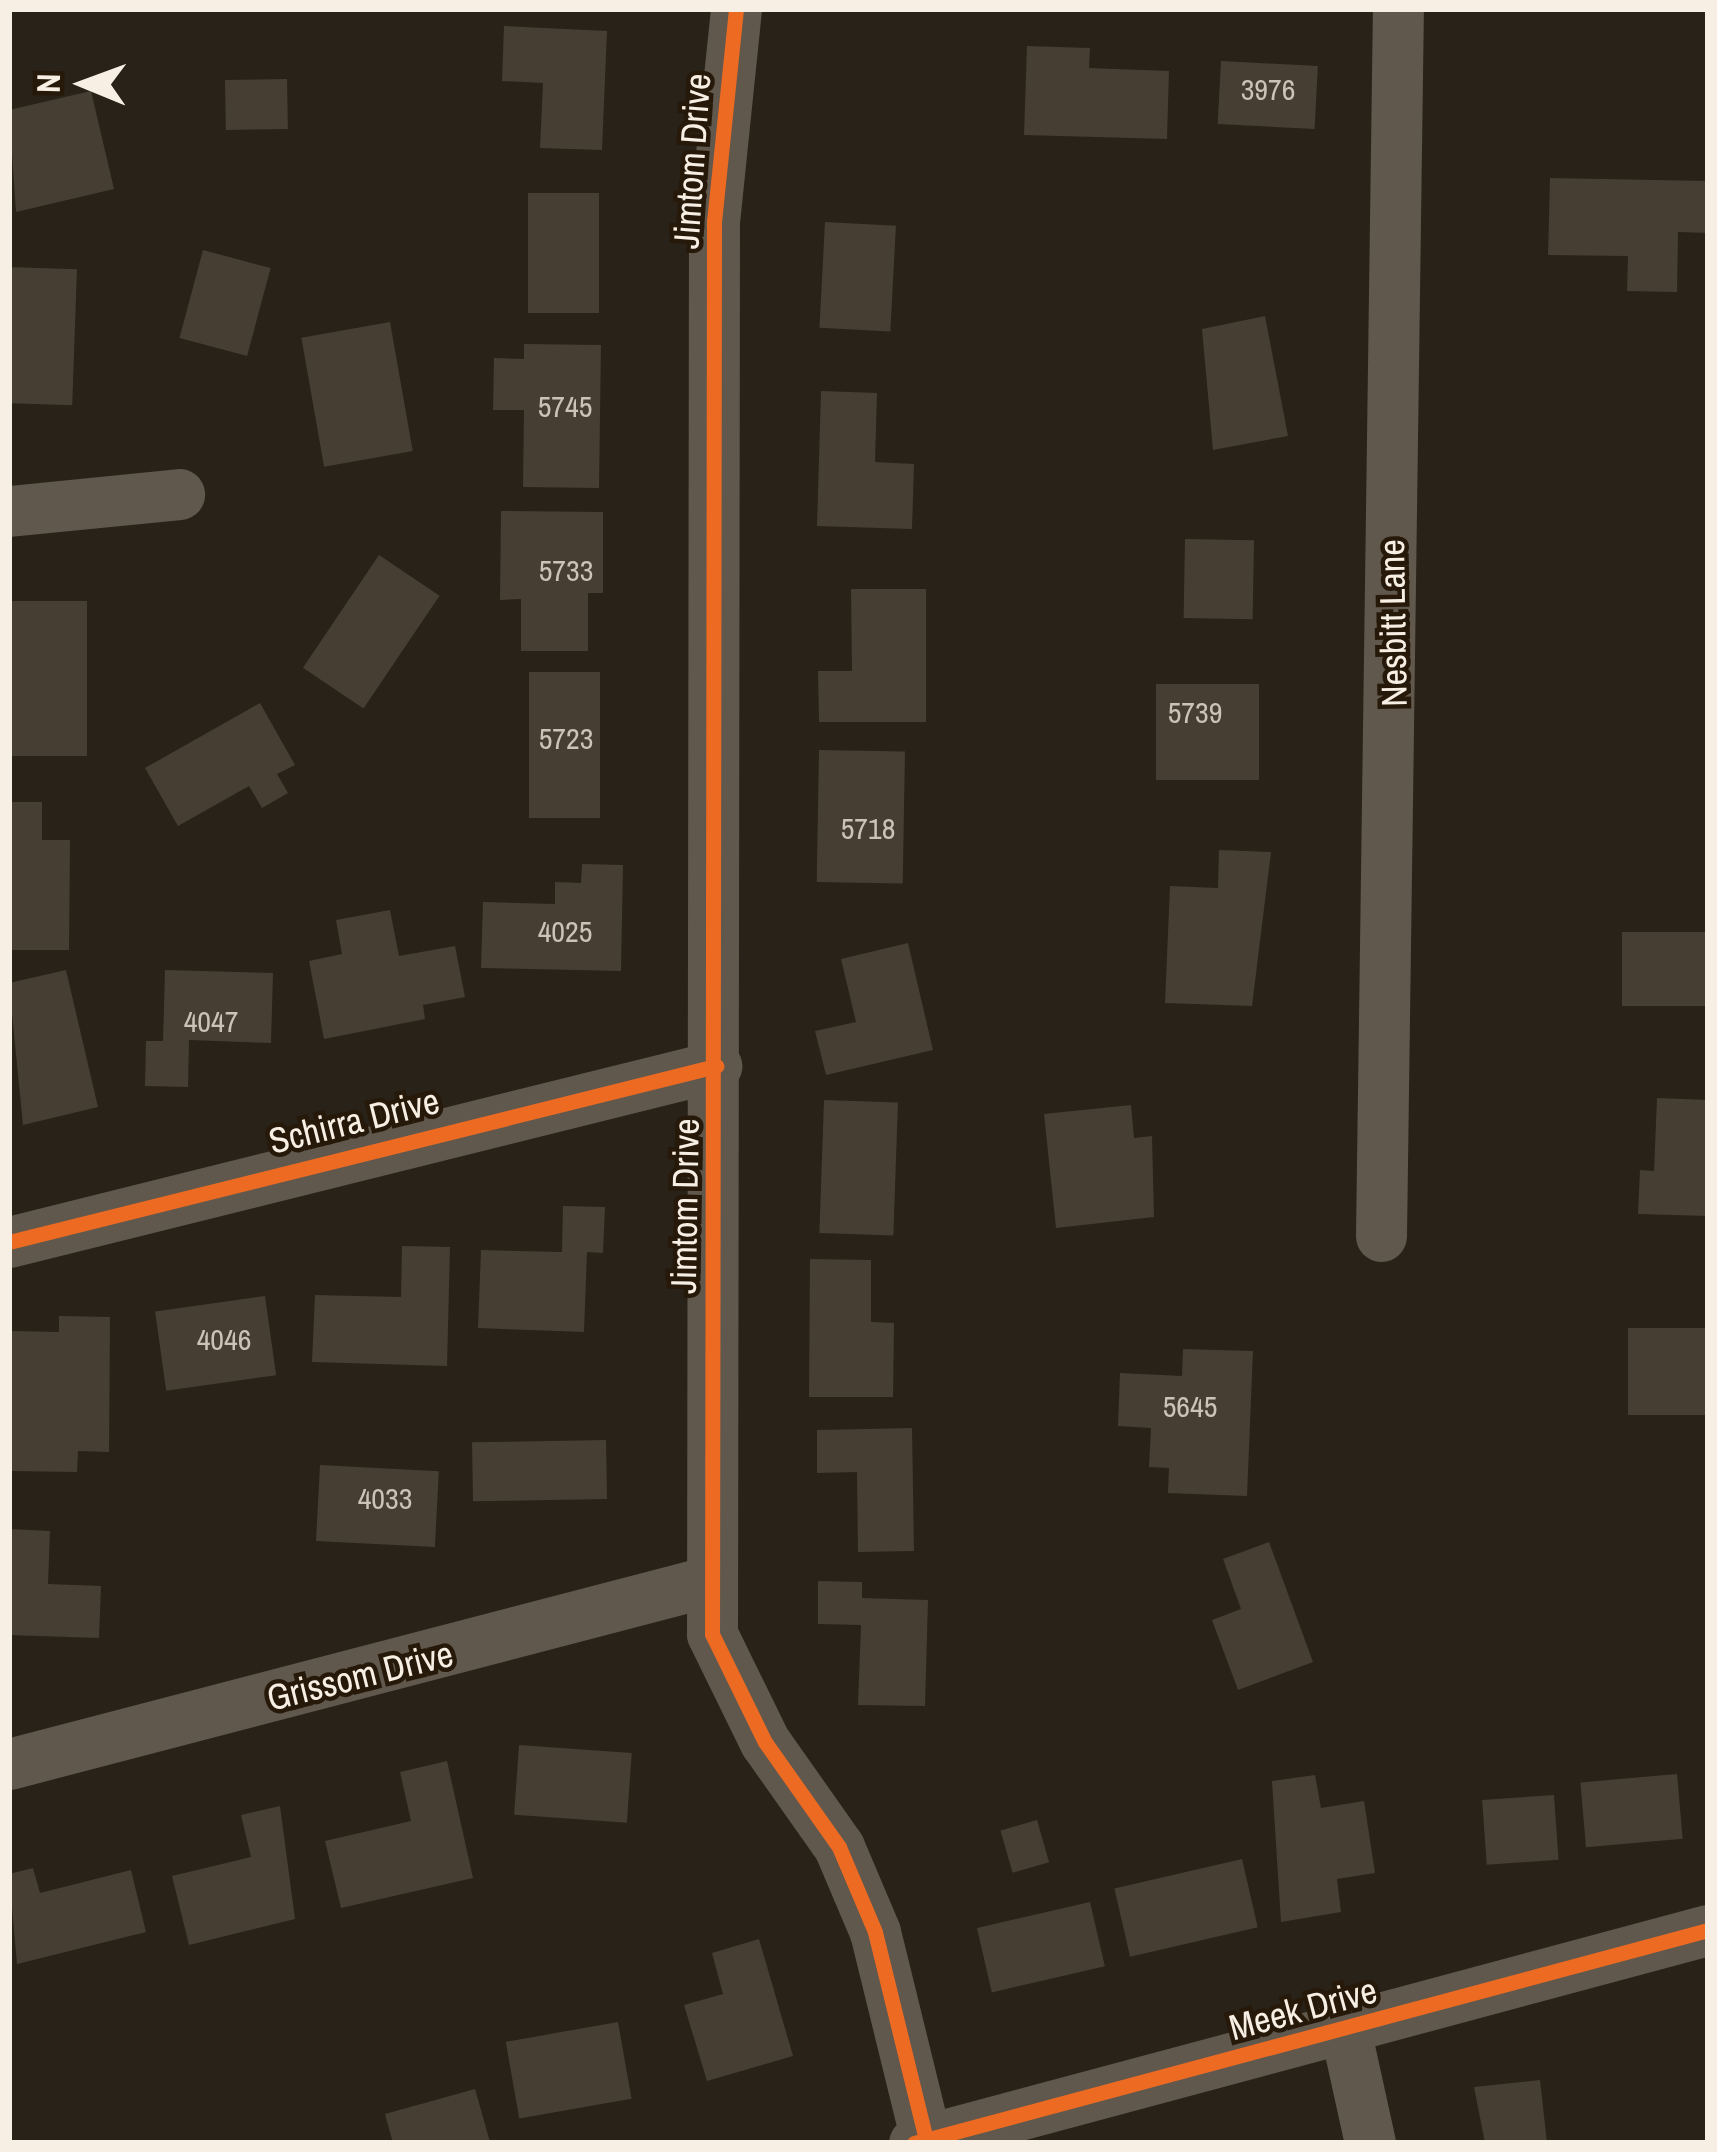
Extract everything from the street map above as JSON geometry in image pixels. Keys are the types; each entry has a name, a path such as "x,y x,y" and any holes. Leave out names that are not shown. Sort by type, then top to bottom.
{"street":[{"name":"Jimtom Drive","path":"736,9 714,221 716,1066 710,1581 727,1675 839,1847 875,1932 920,2141"},
{"name":"Nesbitt Lane","path":"1381,1236 1398,9"},
{"path":"9,511 179,494"},
{"name":"Schirra Drive","path":"9,1242 716,1066"},
{"name":"Grissom Drive","path":"9,1764 710,1581"},
{"name":"Meek Drive","path":"920,2141 1708,1930"},
{"path":"1345,2029 1370,2143"}],"building":[{"path":"504,26 607,31 602,150 540,148 543,83 502,81"},
{"path":"1027,46 1090,48 1089,68 1169,71 1167,139 1024,135"},
{"path":"1221,61 1318,66 1315,129 1218,124"},
{"path":"287,79 288,129 226,130 225,80"},
{"path":"91,91 114,189 16,212 9,110"},
{"path":"1550,178 1708,181 1708,233 1678,232 1677,292 1627,291 1628,256 1548,255"},
{"path":"528,193 599,193 599,313 528,313"},
{"path":"825,222 896,226 890,332 819,328"},
{"path":"203,250 271,268 247,356 179,338"},
{"path":"9,267 77,269 72,405 9,403"},
{"path":"1265,316 1288,436 1213,450 1202,329"},
{"path":"390,322 413,451 324,467 301,338"},
{"path":"524,344 601,345 599,488 523,487 524,410 493,410 494,358 524,359"},
{"path":"821,391 877,393 875,462 914,464 912,529 817,526"},
{"path":"501,511 603,512 603,593 588,593 588,651 521,651 521,599 500,600"},
{"path":"1185,539 1254,540 1253,619 1184,618"},
{"path":"379,555 440,596 363,709 303,668"},
{"path":"851,589 926,589 926,722 819,722 818,671 852,671"},
{"path":"10,601 87,601 87,756 10,756"},
{"path":"529,672 600,672 600,818 529,818"},
{"path":"1156,684 1259,684 1259,780 1156,780"},
{"path":"260,703 295,765 277,774 288,793 262,808 249,786 178,826 145,768"},
{"path":"819,750 905,752 903,883 817,882"},
{"path":"9,802 42,802 42,840 70,840 69,950 9,950"},
{"path":"1219,850 1271,852 1252,1006 1165,1003 1170,886 1218,888"},
{"path":"582,864 623,865 621,971 481,968 483,902 555,904 555,882 581,883"},
{"path":"390,910 399,956 455,946 465,997 423,1005 425,1019 324,1039 309,961 342,954 336,920"},
{"path":"1622,932 1708,932 1708,1006 1622,1006"},
{"path":"908,943 933,1050 826,1075 815,1031 856,1022 841,959"},
{"path":"66,970 98,1107 23,1125 9,983"},
{"path":"165,970 273,973 271,1043 189,1040 188,1087 145,1086 146,1041 163,1041"},
{"path":"1657,1098 1708,1100 1708,1216 1638,1214 1640,1170 1654,1171"},
{"path":"824,1100 898,1103 893,1236 819,1233"},
{"path":"1131,1105 1134,1138 1152,1136 1154,1217 1056,1228 1044,1114"},
{"path":"563,1206 605,1207 603,1253 587,1252 584,1332 478,1328 481,1250 562,1252"},
{"path":"402,1246 450,1247 447,1366 312,1362 315,1295 401,1297"},
{"path":"810,1259 871,1260 871,1322 894,1323 893,1397 809,1397"},
{"path":"265,1296 276,1375 166,1391 155,1311"},
{"path":"59,1316 110,1317 109,1452 78,1451 77,1472 9,1471 9,1331 59,1332"},
{"path":"1628,1328 1708,1328 1708,1415 1628,1415"},
{"path":"1183,1349 1253,1351 1247,1496 1168,1493 1169,1468 1149,1467 1151,1428 1118,1426 1120,1373 1182,1376"},
{"path":"912,1428 914,1551 858,1552 857,1472 817,1473 817,1430"},
{"path":"606,1440 607,1499 473,1501 472,1442"},
{"path":"320,1465 439,1471 435,1547 316,1541"},
{"path":"9,1529 50,1531 48,1584 101,1586 99,1638 9,1635"},
{"path":"1269,1542 1313,1662 1238,1690 1212,1620 1241,1609 1223,1559"},
{"path":"818,1581 862,1582 862,1598 928,1600 925,1706 858,1705 861,1625 818,1624"},
{"path":"519,1745 632,1753 627,1823 514,1815"},
{"path":"447,1761 473,1878 341,1908 325,1841 411,1821 400,1772"},
{"path":"1677,1774 1683,1839 1586,1847 1580,1782"},
{"path":"1315,1775 1321,1808 1364,1801 1375,1873 1337,1879 1341,1912 1281,1922 1272,1781"},
{"path":"1554,1795 1559,1860 1487,1865 1482,1800"},
{"path":"280,1806 295,1919 189,1945 172,1876 251,1857 241,1815"},
{"path":"1037,1820 1049,1862 1013,1873 1000,1830"},
{"path":"1242,1859 1258,1927 1130,1957 1114,1888"},
{"path":"33,1868 40,1893 131,1870 146,1932 17,1964 9,1874"},
{"path":"1090,1902 1105,1966 992,1992 977,1928"},
{"path":"759,1939 793,2056 707,2081 684,2005 723,1994 712,1953"},
{"path":"618,2022 632,2099 519,2119 506,2042"},
{"path":"1540,2080 1547,2143 1485,2143 1474,2087"},
{"path":"475,2089 490,2142 393,2143 385,2114"}],"cycle path":[{"path":"736,9 714,221 712,1634 765,1742 839,1847 875,1932 926,2140"},
{"path":"9,1242 716,1066"},
{"path":"914,2143 1708,1930"}]}
